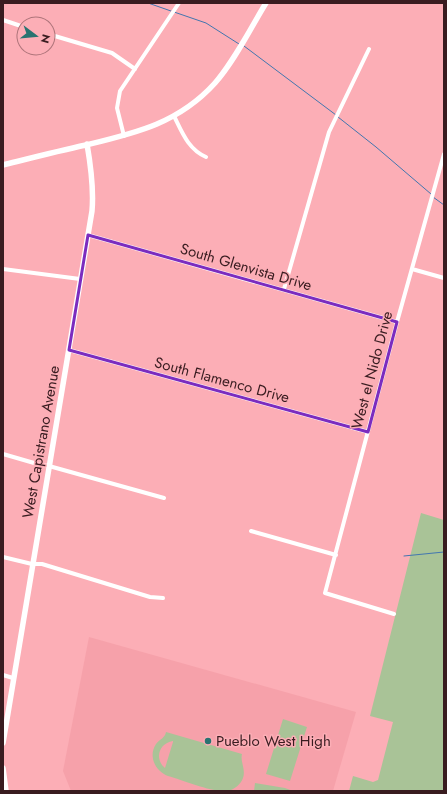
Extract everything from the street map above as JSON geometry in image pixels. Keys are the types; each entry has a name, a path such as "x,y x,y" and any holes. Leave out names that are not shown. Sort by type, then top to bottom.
{"street":[{"path":"124,136 117,108 120,91 179,3"},
{"path":"3,165 124,136 154,126 174,116 196,101 216,82 266,3"},
{"path":"3,20 16,24"},
{"path":"56,36 112,53 135,69"},
{"path":"284,290 329,132 369,49"},
{"path":"174,116 186,140 197,153 206,157"},
{"name":"West Capistrano Avenue","path":"3,743 88,235 93,189 87,144"},
{"name":"West el Nido Drive","path":"394,614 325,593 397,322 444,154"},
{"name":"South Glenvista Drive","path":"88,235 397,322"},
{"path":"3,269 80,279"},
{"path":"412,269 444,278"},
{"name":"South Flamenco Drive","path":"69,350 368,432"},
{"path":"3,454 164,498"},
{"path":"251,531 336,555"},
{"path":"3,557 32,564 42,564 150,596 163,598"},
{"path":"3,675 13,678"},
{"path":"3,768 6,791"}],"highlighted area":[{"path":"88,235 397,322 368,432 69,350"}],"shaded area":[{"name":"Pueblo West High","path":"89,637 356,712 333,791 71,791 63,771"}],"green space":[{"path":"421,513 444,520 444,791 349,791 353,776 373,782 378,780 393,722 370,716"},
{"path":"283,719 307,727 290,781 266,774"},
{"path":"166,732 242,754 244,775 241,782 232,789 221,791 198,786 163,774 154,763 153,753 156,744","holes":["173,741 165,768 159,756 161,748 168,742"]},
{"path":"255,783 285,788 293,791 254,791"}],"waterway":[{"path":"148,3 171,11"},
{"path":"174,12 206,23 239,44"},
{"path":"244,46 336,115"},
{"path":"338,117 431,194"},
{"path":"433,197 444,205"},
{"path":"404,556 444,552"}],"place":[{"name":"Pueblo West High","path":"208,741"}]}
